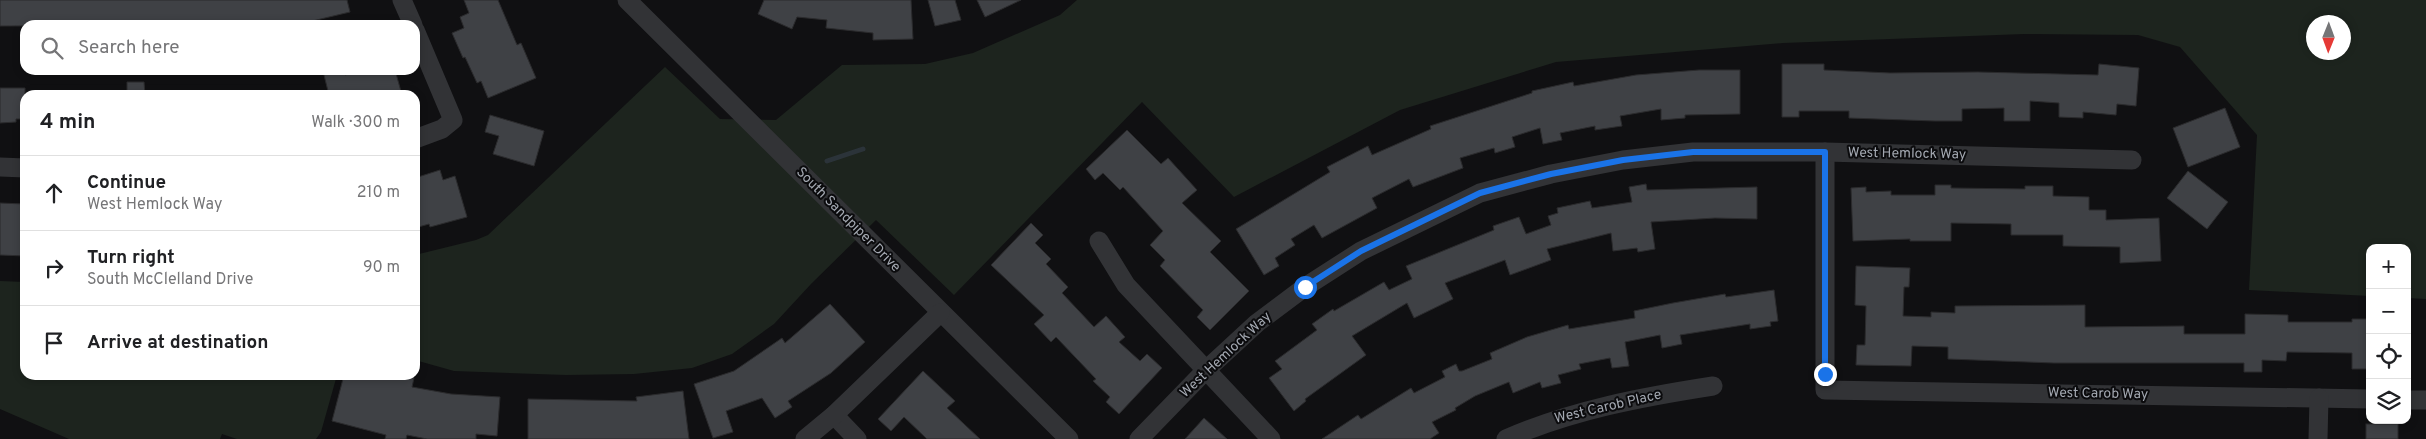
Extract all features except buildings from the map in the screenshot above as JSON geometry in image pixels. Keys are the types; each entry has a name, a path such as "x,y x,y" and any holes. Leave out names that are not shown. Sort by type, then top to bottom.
{"street":[{"path":"402,0 411,20"},
{"name":"South Sandpiper Drive","path":"627,0 940,313 1069,439"},
{"path":"420,42 453,120 442,129 420,137"},
{"name":"West Hemlock Way","path":"1140,439 1205,371 1257,323 1305,287 1361,251 1480,193 1587,167 1693,152 1825,152 2132,160"},
{"name":"West Carob Way","path":"1825,152 1825,390 2366,399"},
{"path":"0,167 20,168"},
{"path":"1099,242 1126,285 1271,439"},
{"path":"805,439 834,416 940,313"},
{"name":"West Carob Place","path":"1506,439 1538,425 1584,411 1634,399 1714,386"},
{"path":"2318,439 2319,398"},
{"path":"2411,400 2426,400"},
{"path":"834,416 857,439"}],"shaded area":[{"path":"1077,0 2426,0 2426,299 2411,298 2411,244 2366,244 2366,296 2249,290 2257,135 2180,47 2138,35 2024,34 1783,43 1556,62 1400,110 1234,197 1142,102 954,295 876,220 811,284 774,324 732,354 692,368 634,374 566,375 454,371 420,361 420,254 476,240 488,235 665,67 720,119 776,120 842,65 925,64 973,53 1060,15"},
{"path":"0,281 20,282 20,380 336,380 321,432 316,439 237,439 222,434 220,439 69,439 0,409"}],"waterway":[{"path":"827,161 863,149"}],"route":[{"path":"1305,287 1361,251 1480,193 1551,174 1623,160 1693,152 1825,152 1825,374"}]}
